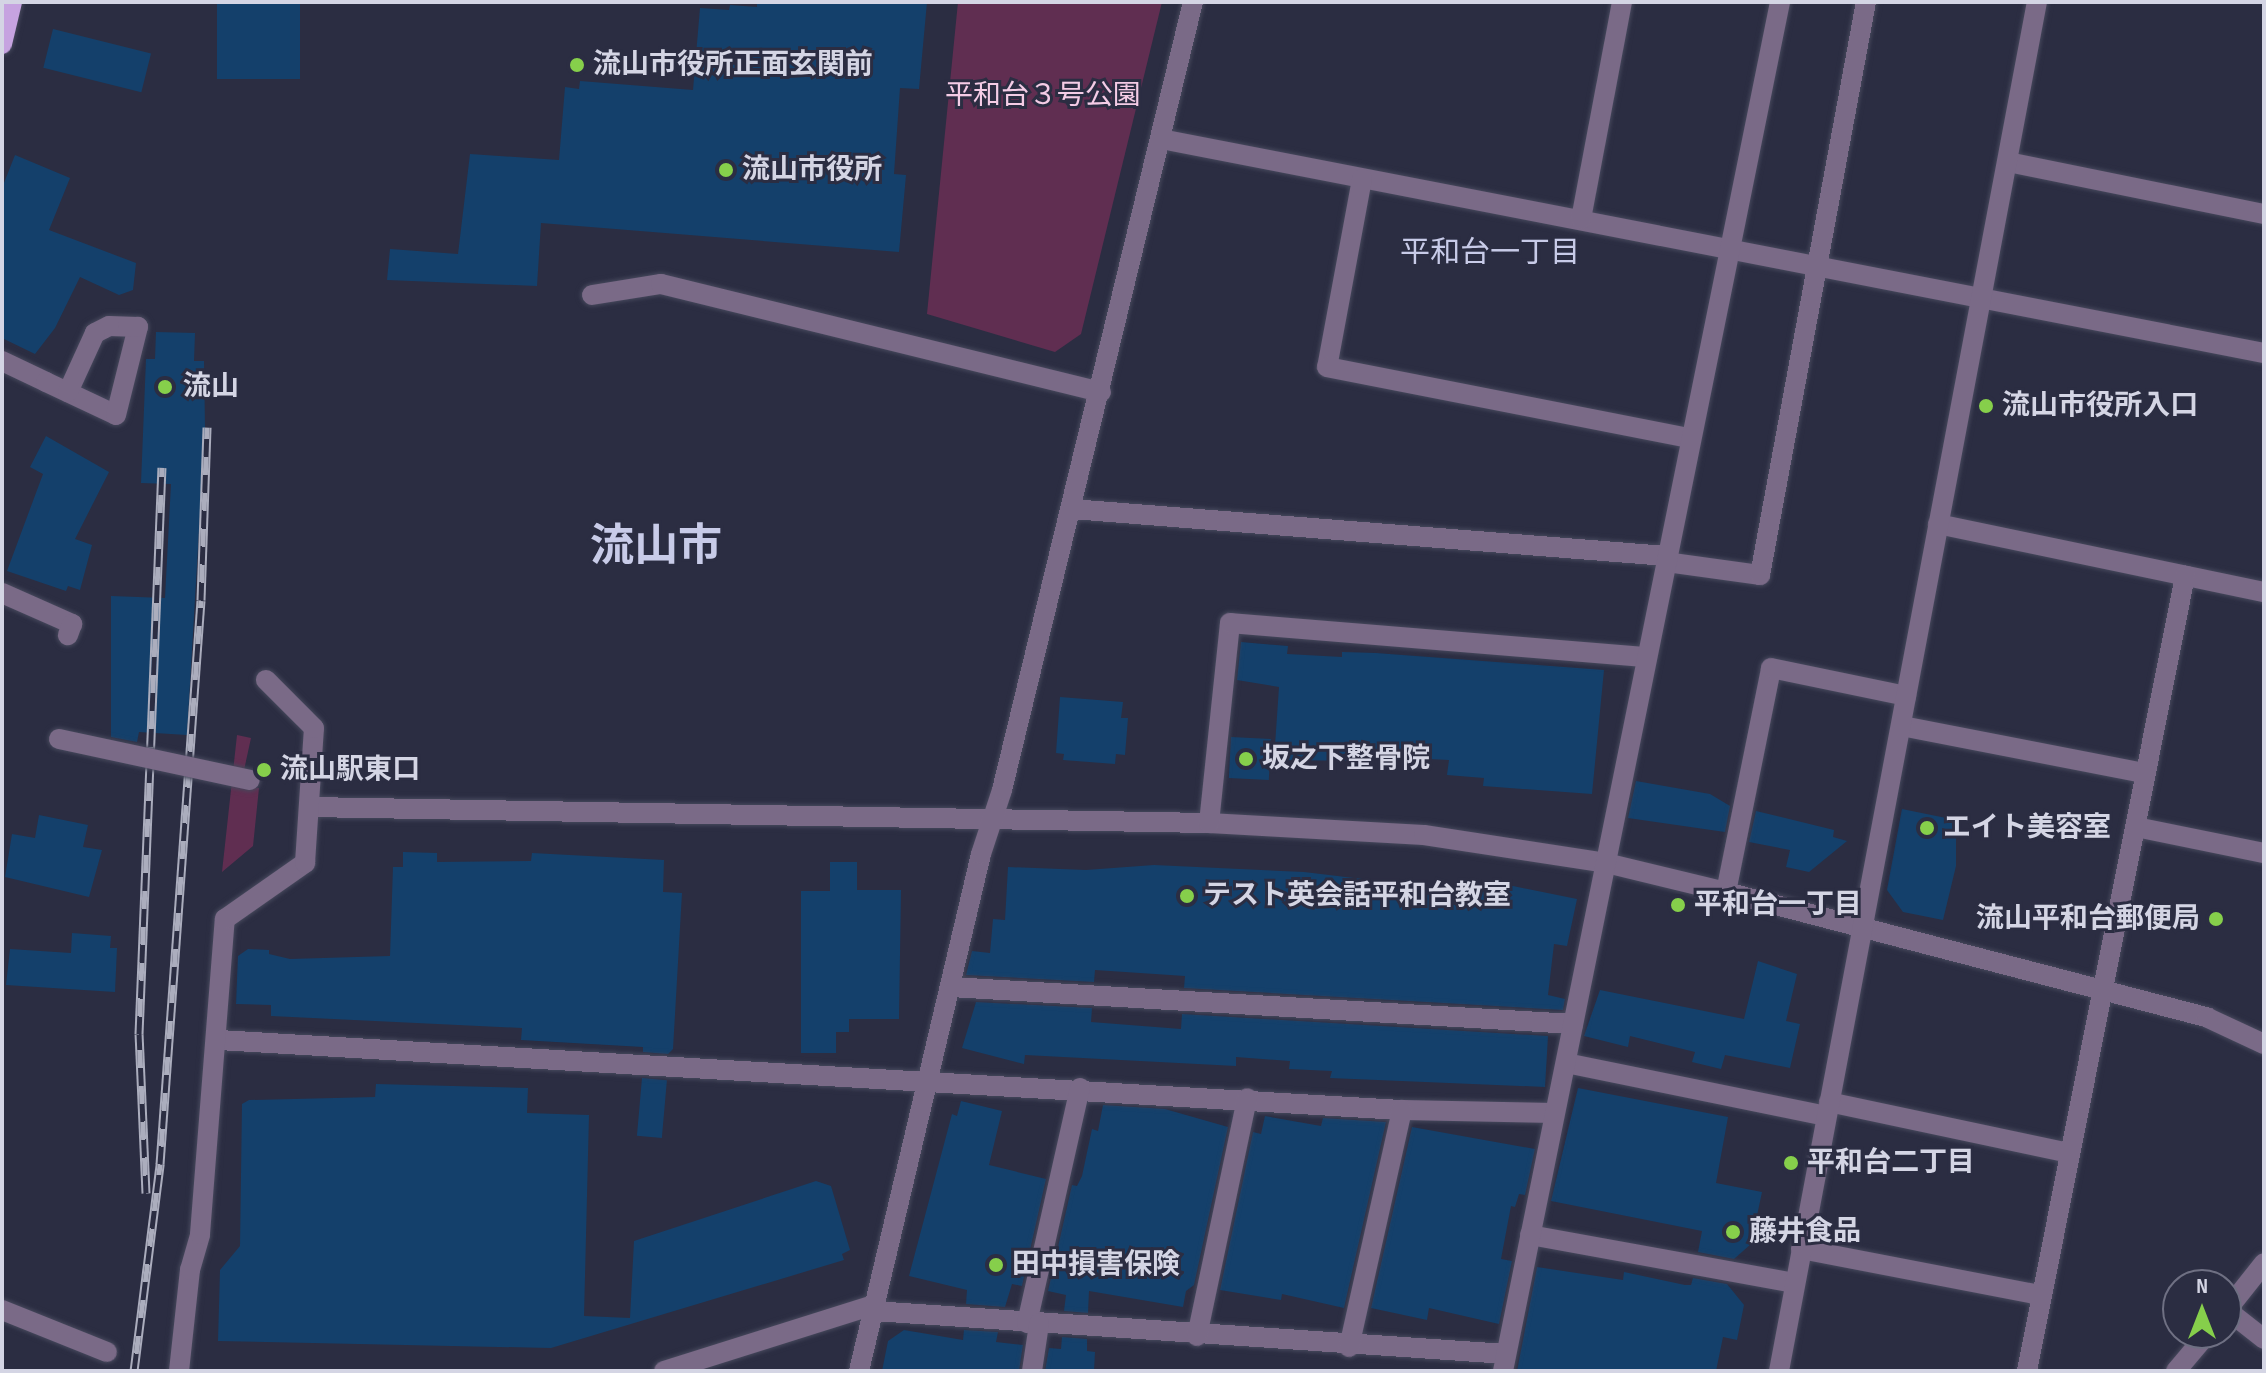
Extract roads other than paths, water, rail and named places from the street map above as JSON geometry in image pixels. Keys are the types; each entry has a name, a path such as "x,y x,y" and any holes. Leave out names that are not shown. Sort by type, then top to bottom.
{"main road":[{"path":"2,44 12,2"}],"street":[{"path":"859,1371 992,818 1101,392 1193,2"},
{"path":"1581,219 1622,2"},
{"path":"664,1371 875,1308 1033,1324 1349,1347 1504,1363 1689,438 1780,2"},
{"path":"1072,509 1666,559 1760,575 1866,2"},
{"path":"1779,1371 2037,2"},
{"path":"1161,139 1983,295 2264,353"},
{"path":"2008,162 2264,214"},
{"path":"1362,179 1327,367 1689,438"},
{"path":"592,295 661,284 1101,392"},
{"path":"2,361 116,415 138,327 109,326 95,333 68,392"},
{"path":"1938,524 2264,592"},
{"path":"2027,1371 2068,1153 2136,827 2143,773 2185,576"},
{"path":"2,593 70,630"},
{"path":"1209,823 1230,623 1647,657"},
{"path":"1726,892 1771,668 1906,696"},
{"path":"179,1371 190,1270 200,1234 219,1040 225,919 305,863 314,728 266,680"},
{"path":"1902,726 2143,773"},
{"path":"59,739 250,780"},
{"path":"309,807 1209,823 1424,835 1606,863 1726,892 2208,1018 2264,1044"},
{"path":"2136,827 2264,853"},
{"path":"951,987 1573,1024"},
{"path":"219,1040 930,1079 1402,1110 1554,1113"},
{"path":"1566,1063 2068,1153"},
{"path":"1032,1371 1033,1324 1080,1088"},
{"path":"1197,1336 1247,1098"},
{"path":"1349,1347 1402,1110"},
{"path":"1530,1235 1794,1283"},
{"path":"1801,1249 2041,1295"},
{"path":"2242,1290 2264,1263"},
{"path":"2,1310 107,1352"},
{"path":"2242,1322 2264,1339"},
{"path":"2176,1371 2195,1349"}],"railway":[{"path":"134,1371 160,1164 201,600 207,427"},
{"path":"146,1193 139,1034 162,467"}],"place":[{"name":"流山市役所正面玄関前","path":"577,65"},
{"name":"流山市役所","path":"726,170"},
{"name":"流山","path":"165,387"},
{"name":"流山市役所入口","path":"1986,406"},
{"name":"坂之下整骨院","path":"1246,759"},
{"name":"流山駅東口","path":"264,770"},
{"name":"エイト美容室","path":"1927,828"},
{"name":"テスト英会話平和台教室","path":"1187,896"},
{"name":"平和台一丁目","path":"1678,905"},
{"name":"流山平和台郵便局","path":"2216,919"},
{"name":"平和台二丁目","path":"1791,1163"},
{"name":"藤井食品","path":"1733,1232"},
{"name":"田中損害保険","path":"996,1265"}],"district":[{"name":"平和台一丁目","path":"1490,253"},
{"name":"流山市","path":"656,547"}],"park label":[{"name":"平和台３号公園","path":"1043,96"}]}
